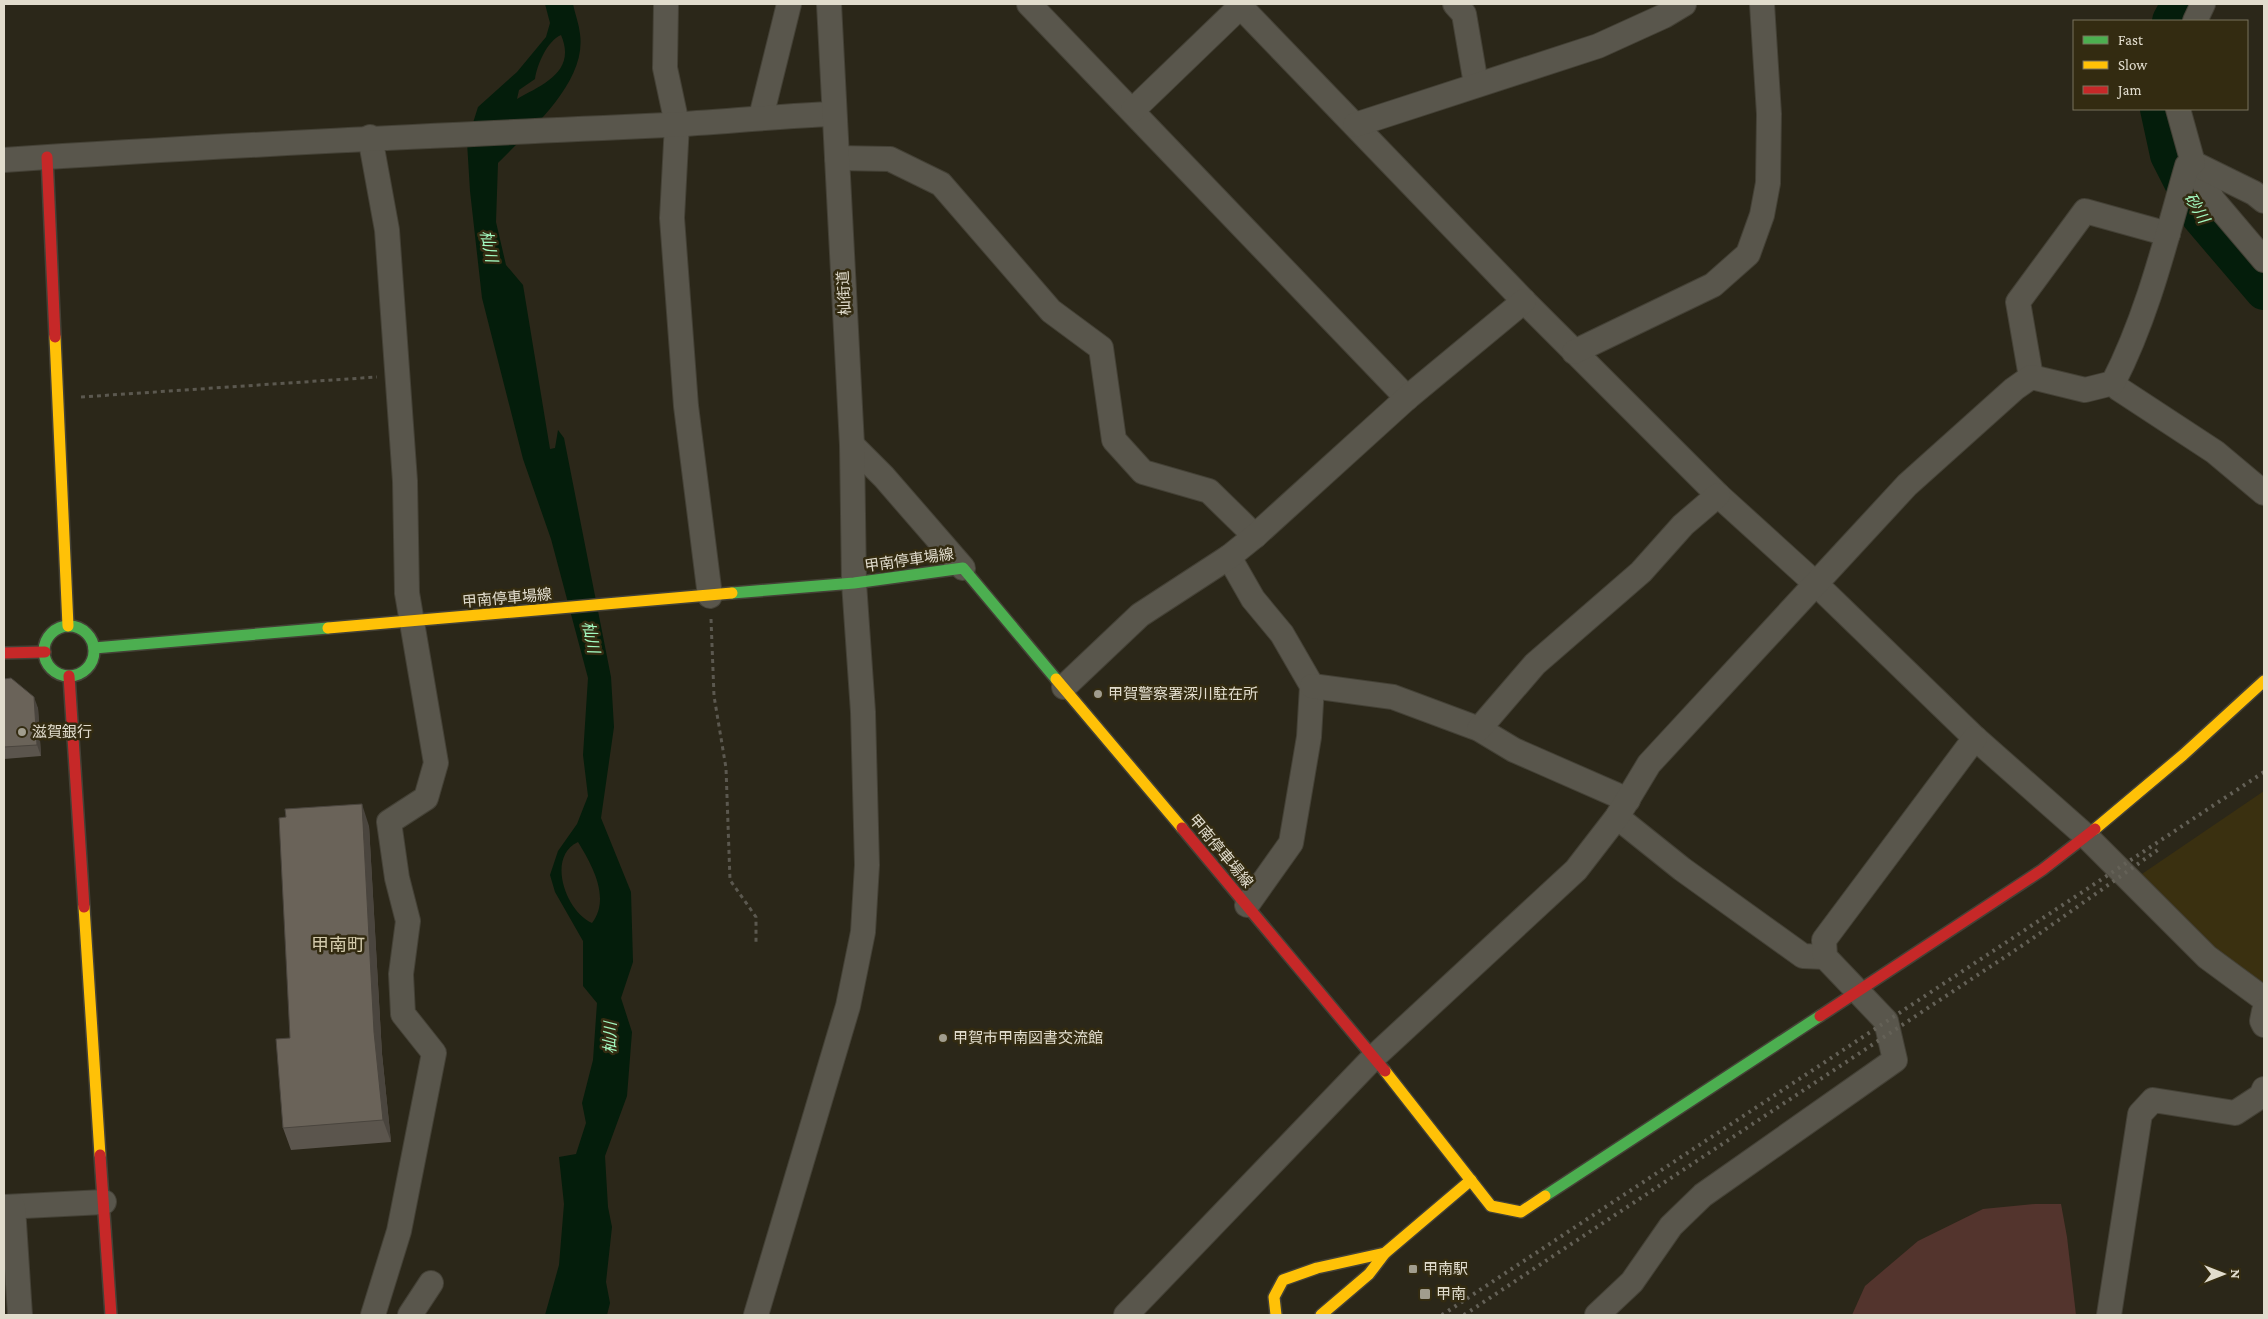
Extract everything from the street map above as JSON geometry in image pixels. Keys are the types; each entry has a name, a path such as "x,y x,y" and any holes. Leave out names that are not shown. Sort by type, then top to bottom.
{"street":[{"path":"666,4 665,68 673,124 672,218 701,597"},
{"path":"761,116 789,4"},
{"name":"杣街道","path":"756,1315 848,1006 862,932 867,865 863,712 854,583 852,444 829,4"},
{"path":"1029,4 1407,398"},
{"path":"1132,110 1240,4 1524,301 1718,495 1816,584 1975,738 2087,837 2208,957 2264,999"},
{"path":"1455,4 1464,14 1476,84"},
{"path":"1355,125 1476,84 1513,76 1598,46 1664,16 1684,4"},
{"path":"1574,352 1713,285 1748,254 1762,215 1768,183 1769,114 1762,4"},
{"path":"2195,20 2203,4"},
{"path":"2178,110 2190,164 2213,200 2264,260"},
{"path":"4,160 370,137 673,124 761,116 834,114"},
{"path":"370,137 387,230 405,481 407,593 424,620 436,763 426,798 389,822 397,878 408,921 401,974 403,1014 434,1053 399,1231 373,1315"},
{"path":"47,157 68,626"},
{"path":"838,158 890,159 941,184 1050,311 1101,348 1114,440 1143,472 1209,491 1255,536"},
{"path":"1126,1315 1374,1057 1576,870 1622,809 1648,764 1906,485 2014,389 2031,377 2085,390 2113,383 2122,366 2157,272 2178,196 2190,164"},
{"path":"2190,164 2254,192 2264,201"},
{"path":"2031,377 2018,302 2085,211 2168,234"},
{"path":"1064,687 1140,615 1229,557 1255,536 1407,398 1524,301"},
{"path":"2113,383 2119,389 2215,452 2264,494"},
{"path":"852,444 884,477 963,568"},
{"path":"1479,729 1535,664 1641,572 1682,525 1718,495"},
{"path":"1229,557 1253,599 1282,634 1312,686 1309,737 1291,843 1247,905"},
{"name":"甲南停車場線","path":"94,648 854,583 924,575 963,568 1374,1057 1491,1206 1521,1212 1541,1201 1857,991"},
{"path":"68,626 75,627 88,634 94,648 92,662 88,667 82,672 69,676 54,670 48,664 45,652 47,639 52,632 68,626"},
{"path":"4,653 45,652"},
{"path":"69,676 111,1315"},
{"path":"1857,991 2042,870 2087,837 2192,747 2264,681"},
{"path":"1312,686 1393,697 1479,729 1622,809 1682,869 1803,956 1824,957 1886,1021 1895,1060 1703,1195 1671,1226 1632,1282 1597,1315"},
{"path":"1824,957 1824,940 1975,738"},
{"path":"2264,1011 2262,1021 2264,1025"},
{"path":"2109,1315 2140,1114 2153,1100 2235,1113 2261,1096 2264,1089"},
{"path":"1321,1315 1369,1274 1385,1253 1471,1180"},
{"path":"20,1315 8,1207 104,1202"},
{"path":"1275,1315 1272,1300 1276,1289 1284,1280 1294,1275 1385,1253"},
{"path":"1329,1266 1341,1275 1346,1284 1344,1294"},
{"path":"410,1315 431,1283"}],"path":[{"path":"58,398 398,375"},
{"path":"701,597 726,768 730,880 756,917 756,942"}],"shaded area":[{"path":"2264,791 2264,990 2233,974 2136,878"},
{"path":"2035,1204 2061,1204 2067,1237 2076,1315 1852,1315 1865,1286 1918,1241 1983,1209"}],"water":[{"name":"杣川","path":"545,4 573,4 580,34 580,52 565,88 553,105 498,163 496,222 506,265 523,285 550,449 555,448 558,430 564,438 611,677 614,727 601,818 631,892 633,962 621,998 632,1032 627,1096 605,1156 608,1207 612,1227 606,1282 610,1303 607,1315 545,1315 559,1265 564,1204 559,1157 576,1154 586,1123 582,1103 593,1060 597,1003 583,986 583,941 555,892 550,875 558,851 577,824 588,796 583,755 588,678 551,539 523,459 482,298 470,191 467,142 478,107 517,72 546,37 550,23","holes":["561,35 565,48 561,68 546,82 517,99 519,90 535,79 540,61 551,42","578,842 594,871 600,892 600,903 592,923 574,908 563,884 563,859 568,849"]}],"building":[{"name":"滋賀銀行","path":"11,678 34,697 37,745 4,747 4,679"},
{"path":"362,804 374,1032 383,1120 283,1128 276,1039 290,1038 279,818 286,817 285,809"}],"waterway":[{"name":"砂川","path":"2172,20 2180,4"},
{"name":"砂川","path":"2159,110 2169,155 2200,216 2264,291"}],"railway":[{"path":"1442,1315 2264,772"},
{"path":"1464,1315 2029,941 2159,849"}],"traffic: fast":[{"path":"732,593 854,583 963,568 1056,679"},
{"path":"69,626 78,628 89,637 94,651 92,660 83,671 69,676 60,674 49,665 44,651 46,642 55,631 69,626"},
{"path":"94,648 328,628"},
{"path":"1545,1196 1820,1016"}],"traffic: slow":[{"path":"55,337 68,626"},
{"path":"328,628 732,593"},
{"path":"1056,679 1182,828"},
{"path":"2095,829 2183,755 2264,681"},
{"path":"84,907 100,1155"},
{"path":"1385,1071 1491,1206 1521,1212 1545,1196"},
{"path":"1321,1315 1369,1274 1385,1253 1471,1180"},
{"path":"1276,1315 1274,1297 1283,1280 1317,1268 1385,1253"}],"traffic: jam":[{"path":"47,157 55,337"},
{"path":"4,653 45,652"},
{"path":"69,676 84,907"},
{"path":"1182,828 1385,1071"},
{"path":"1820,1016 2042,870 2095,829"},
{"path":"100,1155 111,1315"}],"place":[{"name":"甲賀警察署深川駐在所","path":"1098,694"},
{"name":"滋賀銀行","path":"22,732"},
{"name":"甲賀市甲南図書交流館","path":"943,1038"},
{"name":"甲南駅","path":"1413,1269"},
{"name":"甲南","path":"1425,1294"}],"district":[{"name":"甲南町","path":"338,945"}]}
